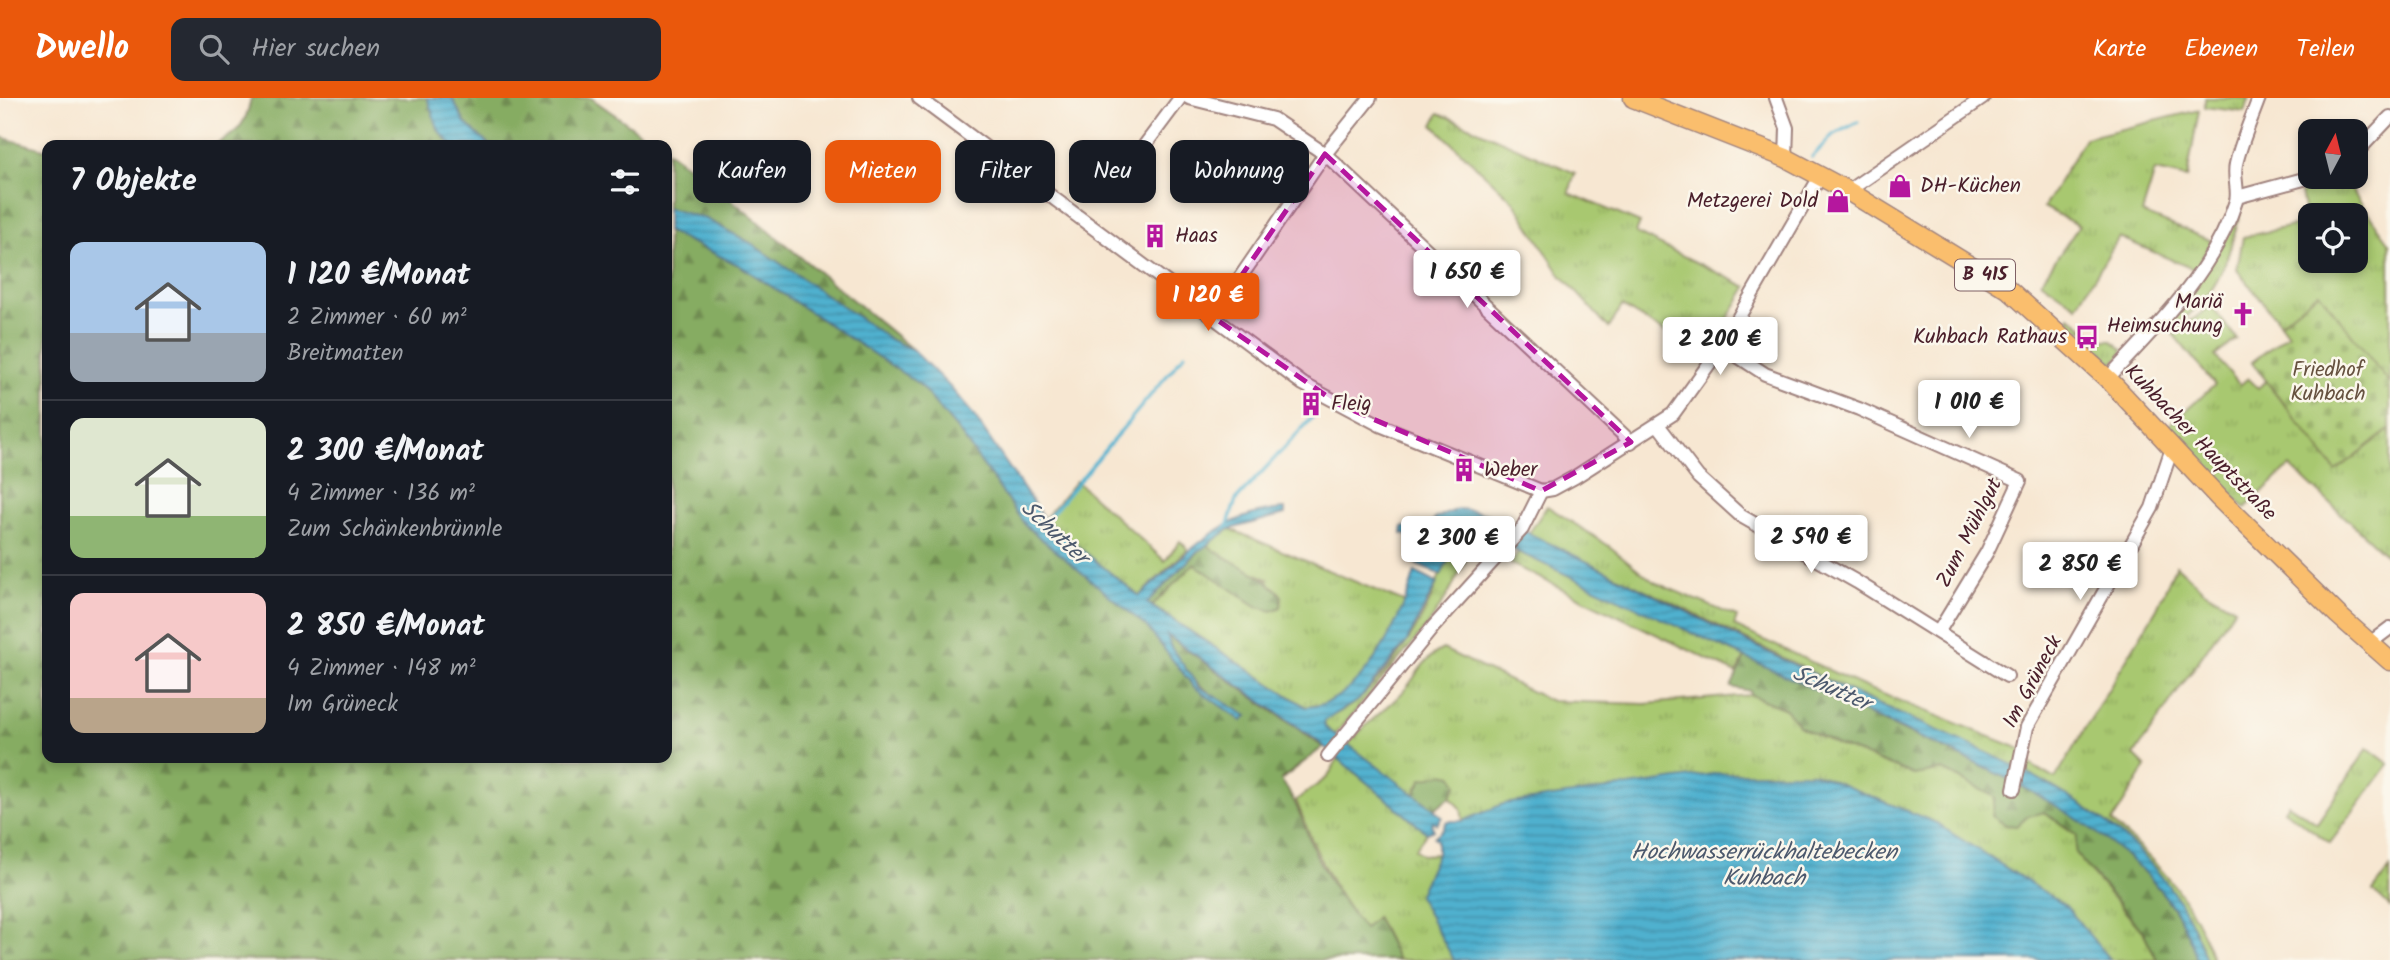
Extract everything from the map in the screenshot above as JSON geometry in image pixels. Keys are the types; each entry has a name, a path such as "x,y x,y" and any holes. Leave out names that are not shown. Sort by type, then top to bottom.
{"main road":[{"name":"Kuhbacher Hauptstraße","path":"1633,98 1786,158 1848,191 2008,289 2107,379 2338,615 2390,661"}],"street":[{"path":"919,98 1303,384 1380,425 1541,491 1553,489 1575,477 1673,414 1721,346 1821,176"},
{"path":"1149,140 1180,98"},
{"path":"1189,98 1273,119 1325,154 1631,442"},
{"path":"1213,317 1325,154 1370,98"},
{"path":"1776,98 1787,128 1786,158"},
{"path":"1848,191 1983,98"},
{"path":"2107,379 2193,282 2216,246 2237,197 2235,166 2259,98"},
{"path":"2368,140 2390,117"},
{"path":"2237,197 2298,181"},
{"name":"Zum Mühlgut","path":"1721,346 1765,374 1859,409 2020,481 1987,552 1938,631"},
{"path":"1658,426 1698,477 1741,516 1938,631 2007,676"},
{"name":"Im Grüneck","path":"2014,789 2017,762 2027,727 2152,508 2172,448"},
{"path":"1328,756 1434,626 1506,549 1522,529 1541,491"},
{"path":"2370,643 2390,628"}],"highlighted area":[{"path":"1325,154 1631,442 1541,491 1338,404 1213,317"}],"green space":[{"path":"251,98 427,98 439,131 447,140 222,140 240,127"},
{"path":"452,98 591,98 651,140 484,140 465,123"},
{"path":"2205,98 2250,98 2244,112 2205,107"},
{"path":"2199,110 2187,178 2155,171 2142,213 2212,241 2195,270 2119,237 2077,306 2041,281 2079,226 2044,207 2085,138"},
{"path":"1439,113 1575,173 1569,193 1640,223 1636,233 1747,287 1705,357 1622,306 1609,328 1560,274 1514,202 1433,125"},
{"path":"0,137 42,149 42,763 672,763 672,233 739,265 919,384 961,434 1026,526 1146,626 1194,687 1239,714 1185,671 1176,660 1166,635 1323,747 1281,780 1294,800 1316,854 1336,890 1364,929 1376,917 1398,960 0,960"},
{"path":"672,155 693,169 693,203 735,203 913,350 891,340 749,242 706,219 672,209"},
{"path":"2301,189 2351,189 2361,203 2303,203"},
{"path":"2236,212 2240,213 2235,232 2218,280 2198,306 2168,330 2164,326"},
{"path":"2368,213 2390,243 2390,384 2319,293 2280,323 2237,270 2243,237 2298,225 2298,273 2368,273"},
{"name":"Friedhof Kuhbach","path":"2319,292 2390,384 2390,429 2336,471 2252,362 2288,334 2280,323"},
{"path":"2211,306 2237,339 2215,356 2240,385 2248,378 2258,388 2266,381 2336,470 2390,429 2390,553 2387,556 2290,466 2245,508 2167,427 2215,385 2173,334"},
{"path":"2070,316 2100,340 2111,340 2124,350 2113,364 2094,345 2097,341 2082,329 2078,332 2067,322"},
{"path":"1076,481 1165,561 1180,541 1188,549 1139,596 1044,519"},
{"path":"1547,506 1609,546 1654,582 1737,617 1734,626 1865,687 2026,751 2023,760 2055,779 2157,608 2176,565 2204,591 2235,608 2134,755 2146,767 2112,822 2160,868 2184,899 2195,917 2213,960 2206,960 2182,906 2148,861 2106,823 2059,791 2008,763 1850,691 1531,535 1529,533"},
{"path":"1230,529 1406,603 1368,669 1340,695 1324,704 1306,707 1152,606 1194,564 1270,580 1225,560 1206,544"},
{"path":"1470,532 1483,533 1503,541 1495,550 1479,547 1471,550 1429,624 1335,735 1325,727 1324,721 1356,701 1388,668 1423,614 1449,552 1462,536"},
{"path":"1206,544 1266,580 1282,596 1281,607 1272,611 1258,607 1194,564 1152,606 1147,603"},
{"path":"1518,552 1745,657 1736,673 1511,564"},
{"path":"1443,649 1551,701 1645,704 1751,695 1786,709 1799,726 1838,745 1914,775 1943,770 1996,797 2017,826 2028,816 2044,812 2077,835 2093,875 2144,933 2157,960 1398,960 1377,918 1364,930 1342,899 1317,852 1296,800 1328,777 1338,758 1427,833 1415,849 1422,855 1437,854 1437,839 1463,821 1461,808 1450,797 1457,784 1422,779 1414,795 1348,745 1405,690 1423,665"},
{"path":"1745,657 1988,769 2077,818 2117,847 2152,880 2179,918 2197,960 2157,960 2144,933 2075,853 2077,835 2044,812 2028,816 2017,826 2006,825 1992,816 1995,797 1943,770 1914,775 1838,745 1799,726 1786,709 1751,695 1750,691 1731,687"},
{"path":"2368,748 2389,764 2330,843 2284,810 2288,804 2317,823"},
{"path":"1442,774 1453,776 1457,784 1450,797 1434,809 1414,795 1422,779"},
{"path":"2390,869 2390,907 2373,891"}],"water":[{"path":"427,98 452,98 465,123 484,140 447,140 439,131"},
{"name":"Schutter","path":"672,209 706,219 749,242 891,340 913,350 972,413 1044,519 1139,596 1188,552 1222,528 1241,518 1285,509 1285,514 1230,529 1196,553 1147,603 1306,707 1326,702 1345,691 1362,675 1389,635 1415,572 1437,583 1406,643 1359,700 1324,721 1325,727 1434,809 1442,817 1437,824 1433,821 1431,824 1434,830 1427,833 1315,739 1167,635 1171,647 1198,686 1247,716 1242,721 1194,687 1146,626 1026,526 961,434 919,384 739,265 672,233"},
{"name":"Schutter","path":"1458,509 1483,513 1506,522 1800,668 1971,745 2056,789 2109,825 2155,869 2180,902 2199,939 2206,960 2197,960 2172,905 2153,881 2131,860 2070,815 2003,777 1518,552 1492,536 1478,533 1462,535 1441,575 1417,565 1426,540 1402,534 1403,527 1426,529 1436,518"},
{"name":"Hochwasserrückhaltebecken Kuhbach","path":"1719,773 1814,773 1934,822 2066,906 2110,960 1454,960 1418,896 1437,854 1437,840 1434,837 1447,821 1463,821 1503,804"}],"waterway":[{"path":"1812,157 1833,135 1858,122"},
{"name":"Schutter","path":"1043,524 1185,354"},
{"path":"1227,527 1236,500 1312,418"}],"place":[{"name":"DH-Küchen","path":"1900,186"},
{"name":"Metzgerei Dold","path":"1838,201"},
{"name":"Haas","path":"1155,236"},
{"name":"Mariä Heimsuchung","path":"2243,314"},
{"name":"Kuhbach Rathaus","path":"2087,337"},
{"name":"Fleig","path":"1311,404"},
{"name":"Weber","path":"1464,470"}]}
